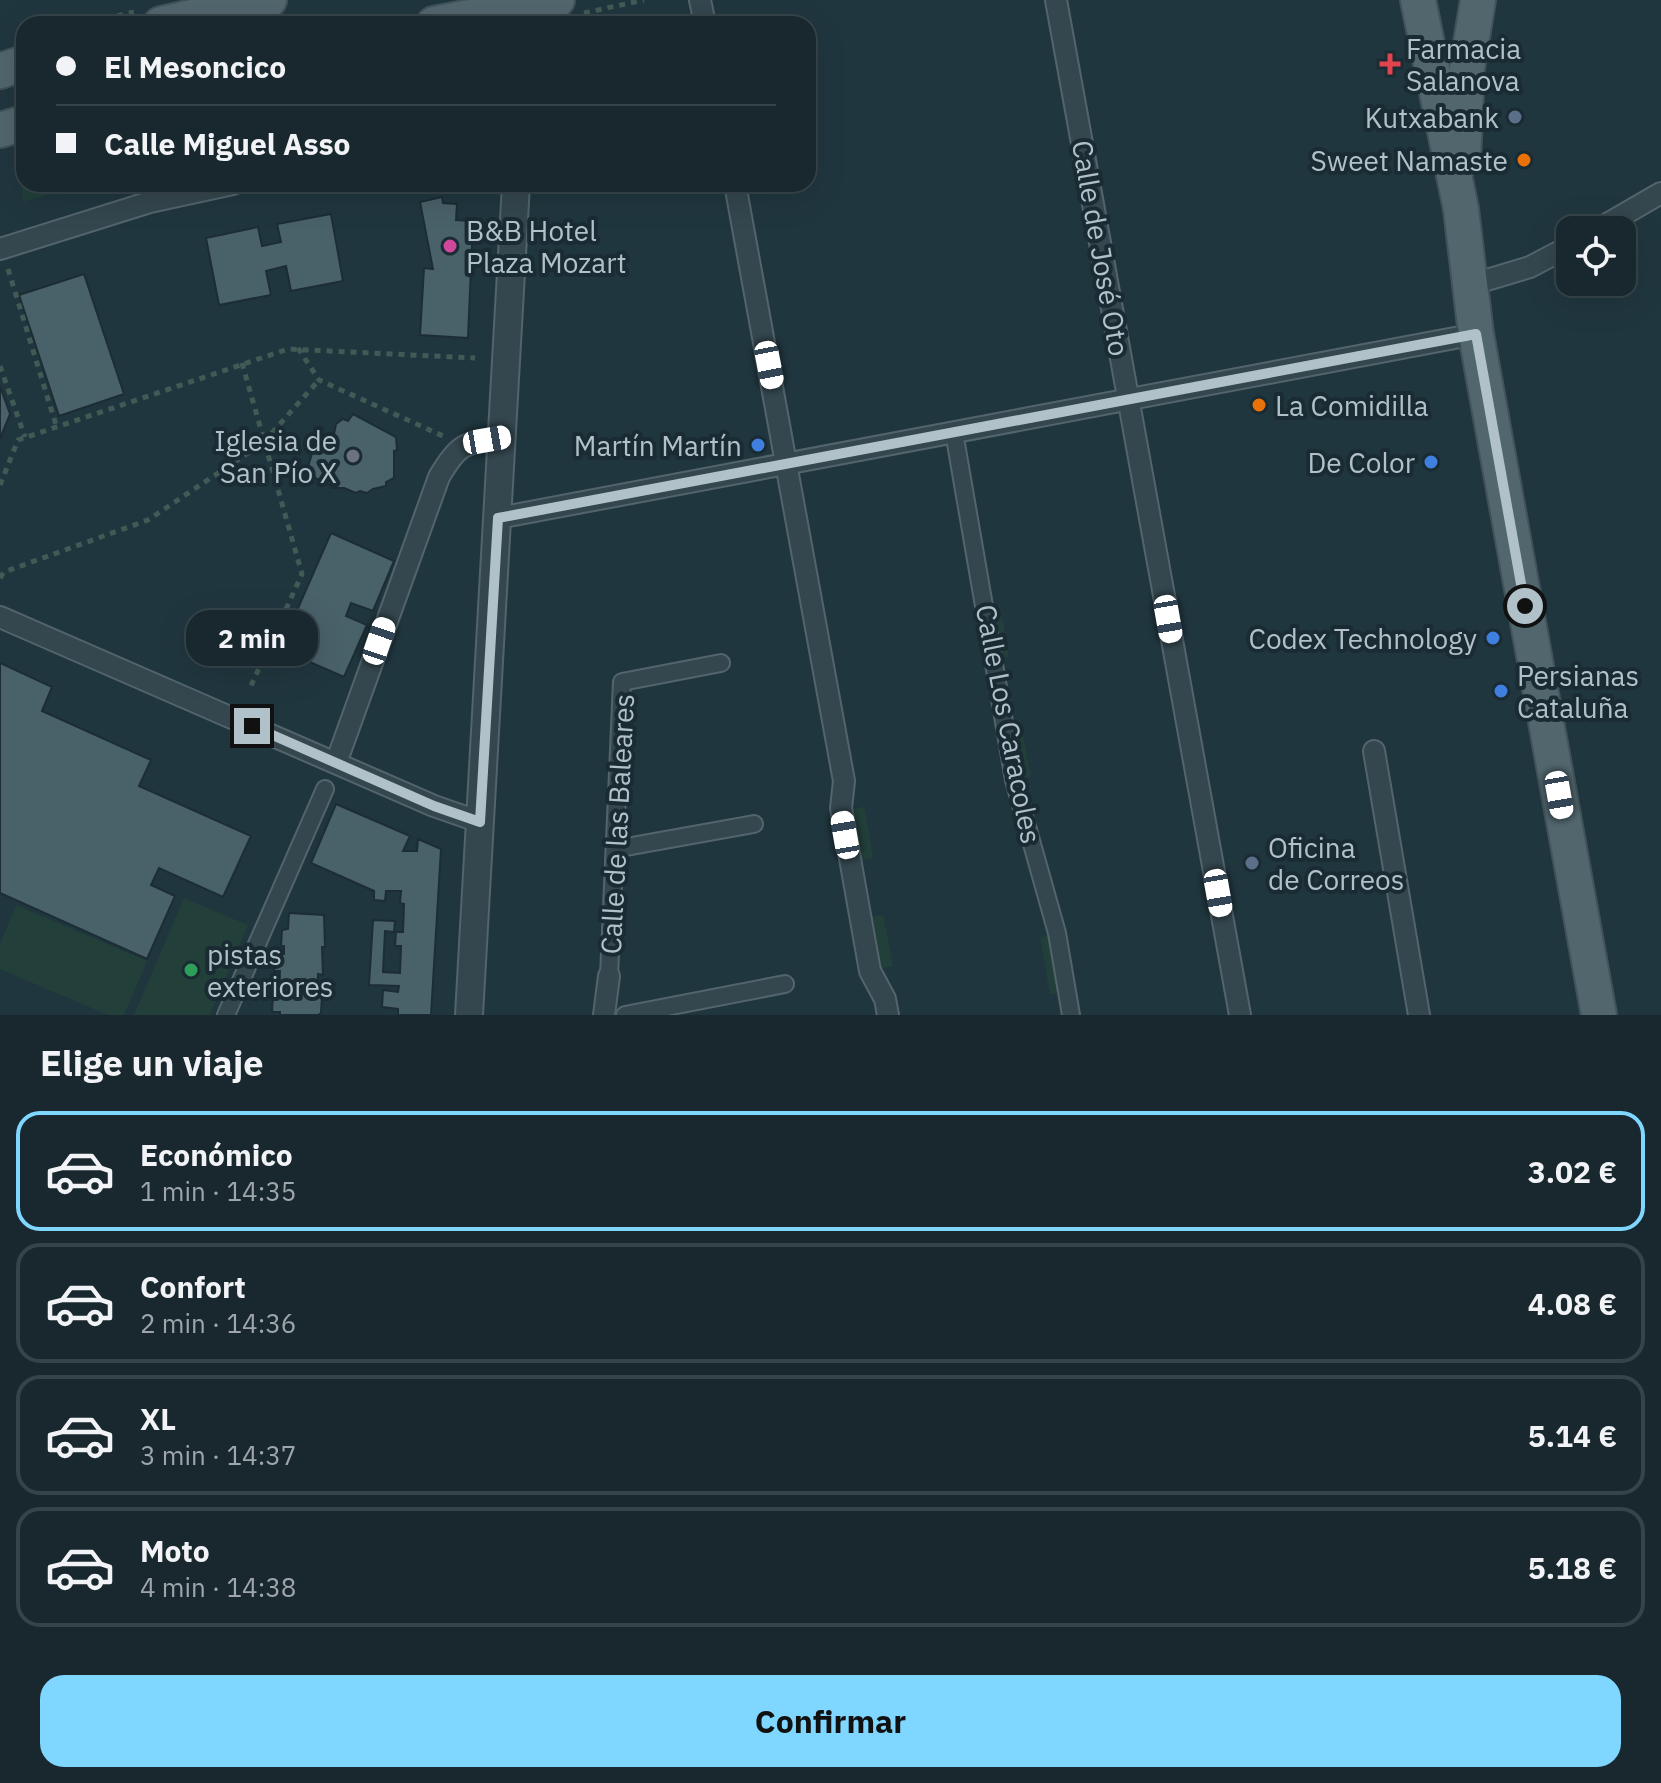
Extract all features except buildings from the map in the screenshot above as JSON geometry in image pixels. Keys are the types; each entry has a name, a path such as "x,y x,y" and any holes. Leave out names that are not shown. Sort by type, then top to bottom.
{"main road":[{"path":"197,16 269,0"},
{"path":"1418,0 1461,209 1476,334 1599,1015"},
{"path":"1461,209 1467,68 1478,0"},
{"path":"505,16 546,9"}],"street":[{"name":"Calle de José Oto","path":"1056,0 1240,1015"},
{"path":"0,249 150,202 196,192"},
{"path":"469,1015 516,192"},
{"path":"736,192 844,781 841,808 859,912 870,971 885,999 888,1015"},
{"path":"1621,216 1661,193"},
{"path":"1470,285 1530,267 1556,253"},
{"path":"498,518 1476,334"},
{"name":"Calle Los Caracoles","path":"954,432 1014,780 1057,933 1071,1015"},
{"path":"336,763 439,477 454,452 463,445 504,437"},
{"path":"0,617 434,806 480,822"},
{"name":"Calle de las Baleares","path":"604,1015 609,976 622,682 721,663"},
{"path":"1374,751 1419,1015"},
{"path":"226,1015 325,789"},
{"path":"615,849 754,824"},
{"path":"625,1015 785,984"}],"path":[{"path":"10,275 56,425"},
{"path":"298,348 319,380 451,440"},
{"path":"0,485 18,440 288,349 475,358"},
{"path":"242,363 302,574 250,688"},
{"path":"0,366 25,437"},
{"path":"0,578 4,572 148,520 263,443 319,380"}],"green space":[{"path":"22,192 57,192 23,202"},
{"path":"1000,606 1009,657 1000,659 991,608"},
{"path":"1020,720 1031,777 1022,778 1012,721"},
{"path":"864,807 873,858 859,861 850,809"},
{"name":"pistas exteriores","path":"184,898 248,925 210,1015 134,1015"},
{"path":"16,905 147,961 124,1015 108,1015 0,969 0,944"},
{"path":"883,915 893,966 879,969 870,917"},
{"path":"1049,935 1059,993 1050,994 1040,937"}],"place":[{"name":"Farmacia Salanova","path":"1390,64"},
{"name":"Kutxabank","path":"1515,117"},
{"name":"Sweet Namaste","path":"1524,160"},
{"name":"B&B Hotel Plaza Mozart","path":"450,246"},
{"name":"La Comidilla","path":"1259,405"},
{"name":"Martín Martín","path":"758,445"},
{"name":"Iglesia de San Pío X","path":"353,456"},
{"name":"De Color","path":"1431,462"},
{"name":"Codex Technology","path":"1493,638"},
{"name":"Persianas Cataluña","path":"1501,691"},
{"name":"Oficina de Correos","path":"1252,863"},
{"name":"pistas exteriores","path":"191,970"}],"route":[{"path":"252,726 434,806 480,822 498,518 1476,334 1525,606"}]}
